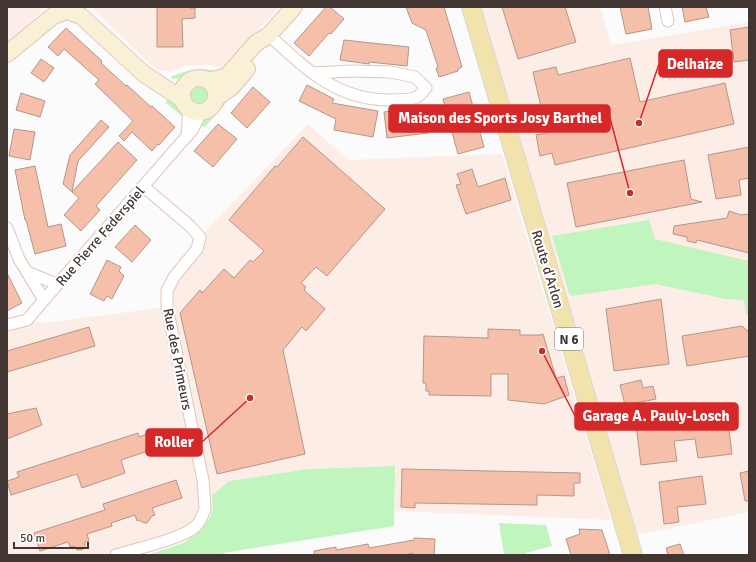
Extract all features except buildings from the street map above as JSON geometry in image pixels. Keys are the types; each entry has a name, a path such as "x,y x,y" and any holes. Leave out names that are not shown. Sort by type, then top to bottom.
{"main road":[{"name":"Route d'Arlon","path":"470,7 633,555"}],"street":[{"path":"191,107 182,93 188,82 199,78 210,81 227,76 256,44 269,35 294,7"},
{"path":"665,7 668,21"},
{"path":"7,54 53,16 66,9 81,16 144,74 191,107 206,112 215,103 217,97 216,91 210,81"},
{"path":"269,35 312,73 333,87 355,96 397,100 417,97 426,88 415,77 390,72 353,71 312,73"},
{"path":"217,97 232,87 263,52 268,42 269,35"},
{"path":"155,82 167,84 188,82"},
{"name":"Rue Pierre Federspiel","path":"7,325 27,320 194,129 191,107"},
{"name":"Rue des Primeurs","path":"116,555 180,535 195,526 204,514 205,509 203,480 167,307 167,291 174,277 197,249 200,237 190,226 143,186"},
{"path":"7,228 19,259 44,300"},
{"path":"27,272 57,284"}],"shaded area":[{"path":"7,7 45,7 7,44"},
{"path":"92,7 279,7 224,68 207,65 186,66 170,72 161,71 152,66"},
{"path":"481,7 600,7 611,45 749,22 749,512 637,535"},
{"path":"308,124 348,160 502,154 611,520 395,511 394,466 308,469 229,481 212,512 205,509 195,526 119,555 7,555 7,325 27,320 42,323 167,307 167,291 200,237"}],"green space":[{"path":"203,69 217,71 209,75 197,73 185,78 171,79 172,76 191,70"},
{"path":"198,86 205,89 208,96 205,103 198,106 191,103 188,96 191,89"},
{"path":"168,95 178,104 183,117 166,103"},
{"path":"231,97 205,127 199,126 203,120 216,110 221,101"},
{"path":"649,220 655,239 749,261 749,314 746,314 744,300 726,299 655,284 571,296 552,236"},
{"path":"395,466 394,526 223,553 223,555 147,555 183,543 200,531 210,517 213,509 212,495 229,481 308,469"},
{"path":"499,523 546,525 552,546 526,553 527,555 504,555"}],"place":[{"name":"Delhaize","path":"639,123"},
{"name":"Maison des Sports Josy Barthel","path":"630,193"},
{"name":"Garage A. Pauly-Losch","path":"542,351"},
{"name":"Roller","path":"250,398"}]}
